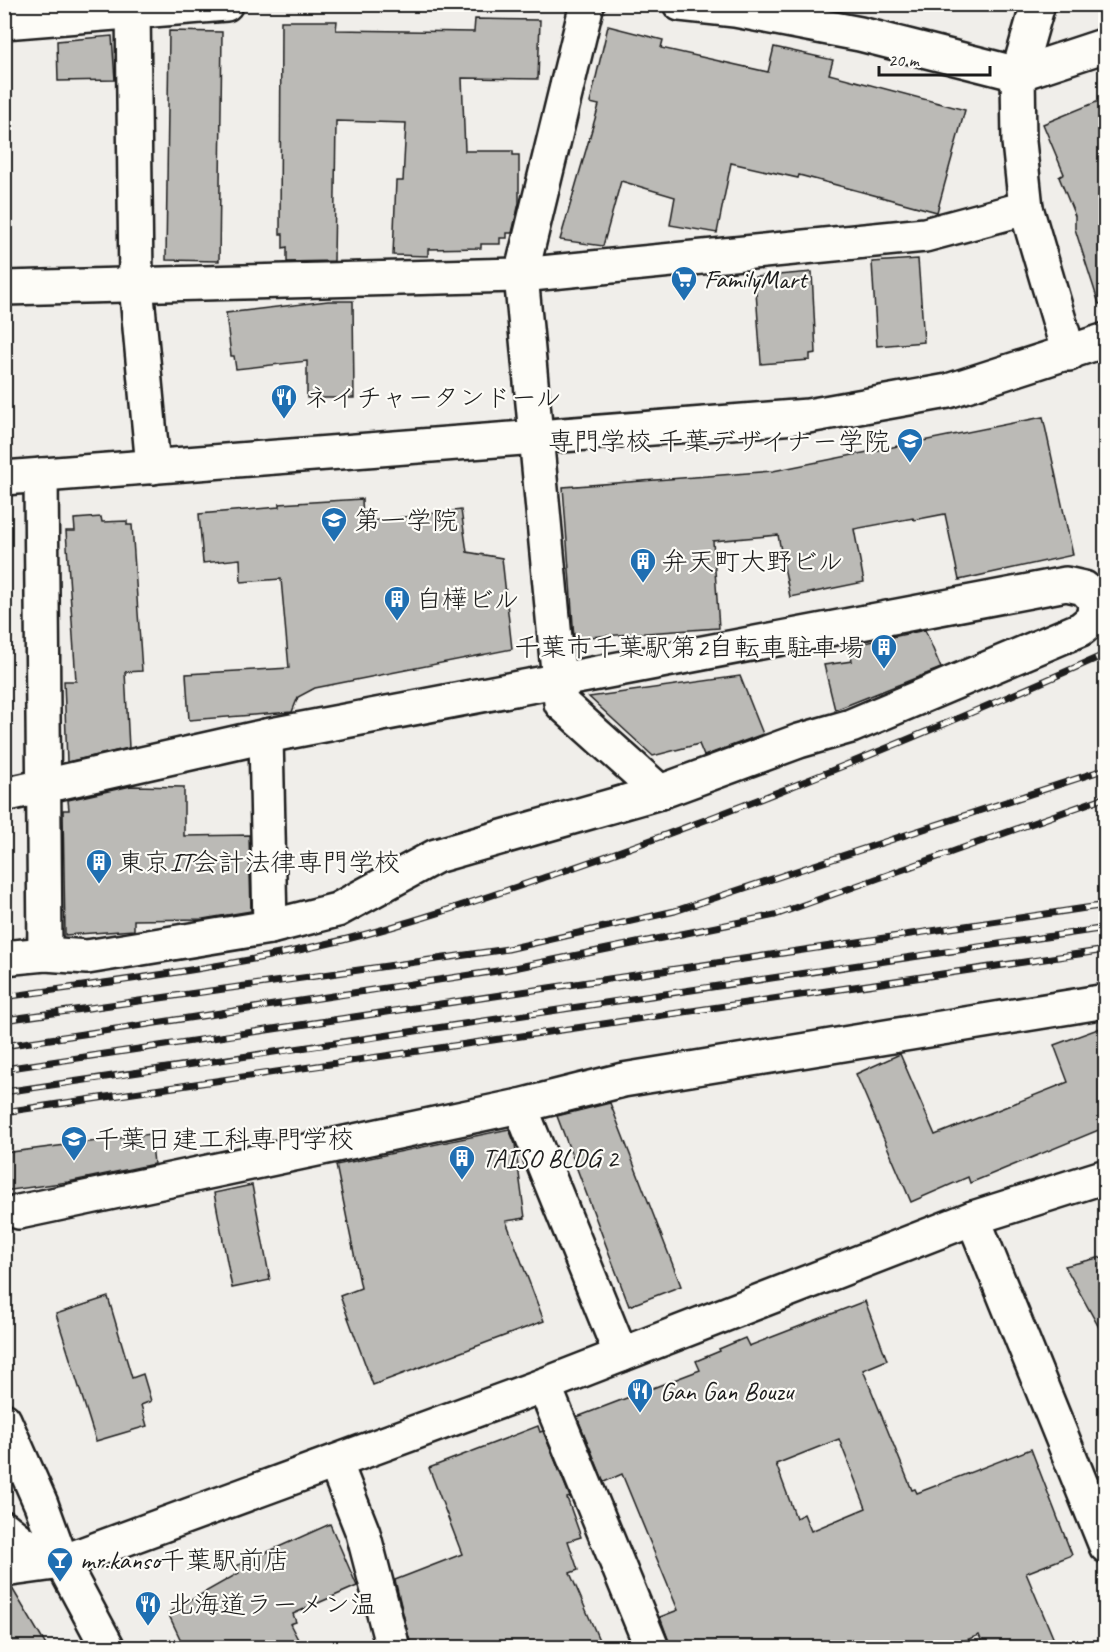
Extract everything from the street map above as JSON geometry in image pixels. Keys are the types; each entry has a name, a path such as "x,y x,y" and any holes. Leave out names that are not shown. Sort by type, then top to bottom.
{"street":[{"path":"4,22 133,8 226,4"},
{"path":"587,4 520,275 561,704 660,792"},
{"path":"680,4 735,10 860,34 1018,74 1106,45"},
{"path":"1038,4 1018,74 1019,142 1026,208 1070,354"},
{"path":"133,8 136,285 153,467"},
{"path":"4,288 520,275 925,235 1026,208"},
{"path":"4,478 808,416 948,390 1070,354 1106,340"},
{"path":"41,475 45,954"},
{"path":"4,795 266,736 1066,584 1083,588 1095,600 1100,616 1081,629 851,726 799,741 660,792 436,856 337,910 270,927 87,957 45,954 4,958"},
{"path":"266,736 270,927"},
{"path":"18,1212 520,1106 623,1080 1106,1001"},
{"path":"520,1106 621,1355"},
{"path":"4,1570 62,1562 544,1385 973,1218 1106,1176"},
{"path":"973,1218 1106,1545"},
{"path":"544,1385 652,1647"},
{"path":"4,1420 41,1504 62,1562 108,1647"},
{"path":"335,1462 363,1533 393,1647"},
{"path":"4,1528 25,1545 62,1562"}],"building":[{"path":"475,19 540,20 538,79 462,78 465,151 513,151 513,155 519,155 519,203 512,233 507,233 507,238 500,238 500,244 481,244 481,248 428,249 428,256 393,255 396,181 403,181 406,123 336,121 334,261 287,262 287,247 283,248 283,234 280,234 281,21 337,21 336,30 474,32"},
{"path":"608,26 663,40 661,48 768,72 774,47 833,60 829,74 965,110 937,212 799,175 798,178 731,163 717,233 670,225 675,197 621,181 603,246 560,240 599,105 590,103"},
{"path":"169,31 222,32 219,261 166,260"},
{"path":"112,36 115,80 58,81 57,41"},
{"path":"1106,98 1106,303 1099,304 1075,229 1075,216 1059,177 1064,174 1043,124"},
{"path":"918,259 924,342 877,346 872,262"},
{"path":"812,272 816,353 810,354 810,360 761,364 755,277"},
{"path":"328,301 353,301 354,398 307,398 307,361 236,369 234,356 231,356 226,313"},
{"path":"1043,417 1073,555 959,580 945,514 914,520 913,518 854,529 864,582 790,597 778,535 713,541 719,628 574,638 563,487 773,471"},
{"path":"362,499 363,522 461,510 467,552 502,558 512,649 315,688 298,697 292,712 189,720 186,674 289,668 281,579 241,582 240,559 203,563 199,514 279,507 279,504"},
{"path":"101,517 102,522 127,521 127,525 132,525 142,671 125,672 129,748 67,762 64,681 76,681 66,531 75,531 74,519"},
{"name":"千葉市千葉駅第2自転車駐車場","path":"925,630 941,668 835,710 824,665 852,661 850,646"},
{"path":"740,676 763,734 704,756 699,744 653,756 589,697"},
{"path":"131,786 184,787 184,836 249,835 251,911 203,919 134,920 134,930 65,935 63,810 69,810 68,800"},
{"path":"1106,1026 1106,1127 970,1183 968,1177 911,1202 856,1074 900,1054 935,1135 1068,1082 1054,1045"},
{"path":"610,1103 681,1286 629,1306 557,1116"},
{"path":"509,1129 515,1144 525,1218 506,1221 544,1321 373,1385 340,1296 361,1288 336,1165"},
{"path":"151,1134 154,1164 68,1182 4,1191 4,1153"},
{"path":"252,1185 270,1280 232,1288 214,1193"},
{"path":"1106,1256 1106,1340 1065,1266"},
{"path":"108,1297 132,1378 143,1374 151,1401 141,1405 147,1426 96,1441 56,1314"},
{"path":"865,1301 887,1360 863,1370 912,1490 915,1489 917,1493 1031,1449 1072,1555 1026,1573 1057,1647 984,1647 979,1635 949,1647 671,1647 660,1617 678,1610 622,1474 604,1482 577,1417 700,1370 696,1361 745,1338 749,1346","holes":["839,1439 866,1508 811,1531 804,1514 796,1518 776,1464"]},
{"path":"538,1426 540,1432 543,1431 570,1497 567,1498 581,1537 568,1541 578,1570 570,1573 602,1647 411,1647 395,1580 462,1554 429,1468"},
{"path":"330,1524 357,1586 293,1614 296,1622 290,1624 302,1647 184,1647 168,1613 239,1573 236,1566"},
{"path":"4,1588 12,1588 47,1647 4,1647"}],"railway":[{"path":"4,997 174,973 259,958 343,940 421,918 690,826 899,743 1106,654"},
{"path":"4,1020 508,949 675,911 1106,769"},
{"path":"4,1046 504,970 775,915 1106,797"},
{"path":"4,1069 1106,905"},
{"path":"4,1092 1106,928"},
{"path":"4,1112 1106,950"}],"place":[{"name":"FamilyMart","path":"684,302"},
{"name":"ネイチャータンドール","path":"284,420"},
{"name":"専門学校 千葉デザイナー学院","path":"910,464"},
{"name":"第一学院","path":"334,543"},
{"name":"弁天町大野ビル","path":"643,584"},
{"name":"白樺ビル","path":"397,622"},
{"name":"千葉市千葉駅第2自転車駐車場","path":"884,670"},
{"name":"東京IT会計法律専門学校","path":"99,885"},
{"name":"千葉日建工科専門学校","path":"74,1162"},
{"name":"TAISO BLDG 2","path":"462,1181"},
{"name":"Gan Gan Bouzu","path":"640,1414"},
{"name":"mr.kanso千葉駅前店","path":"60,1583"},
{"name":"北海道ラーメン温","path":"148,1627"}]}
